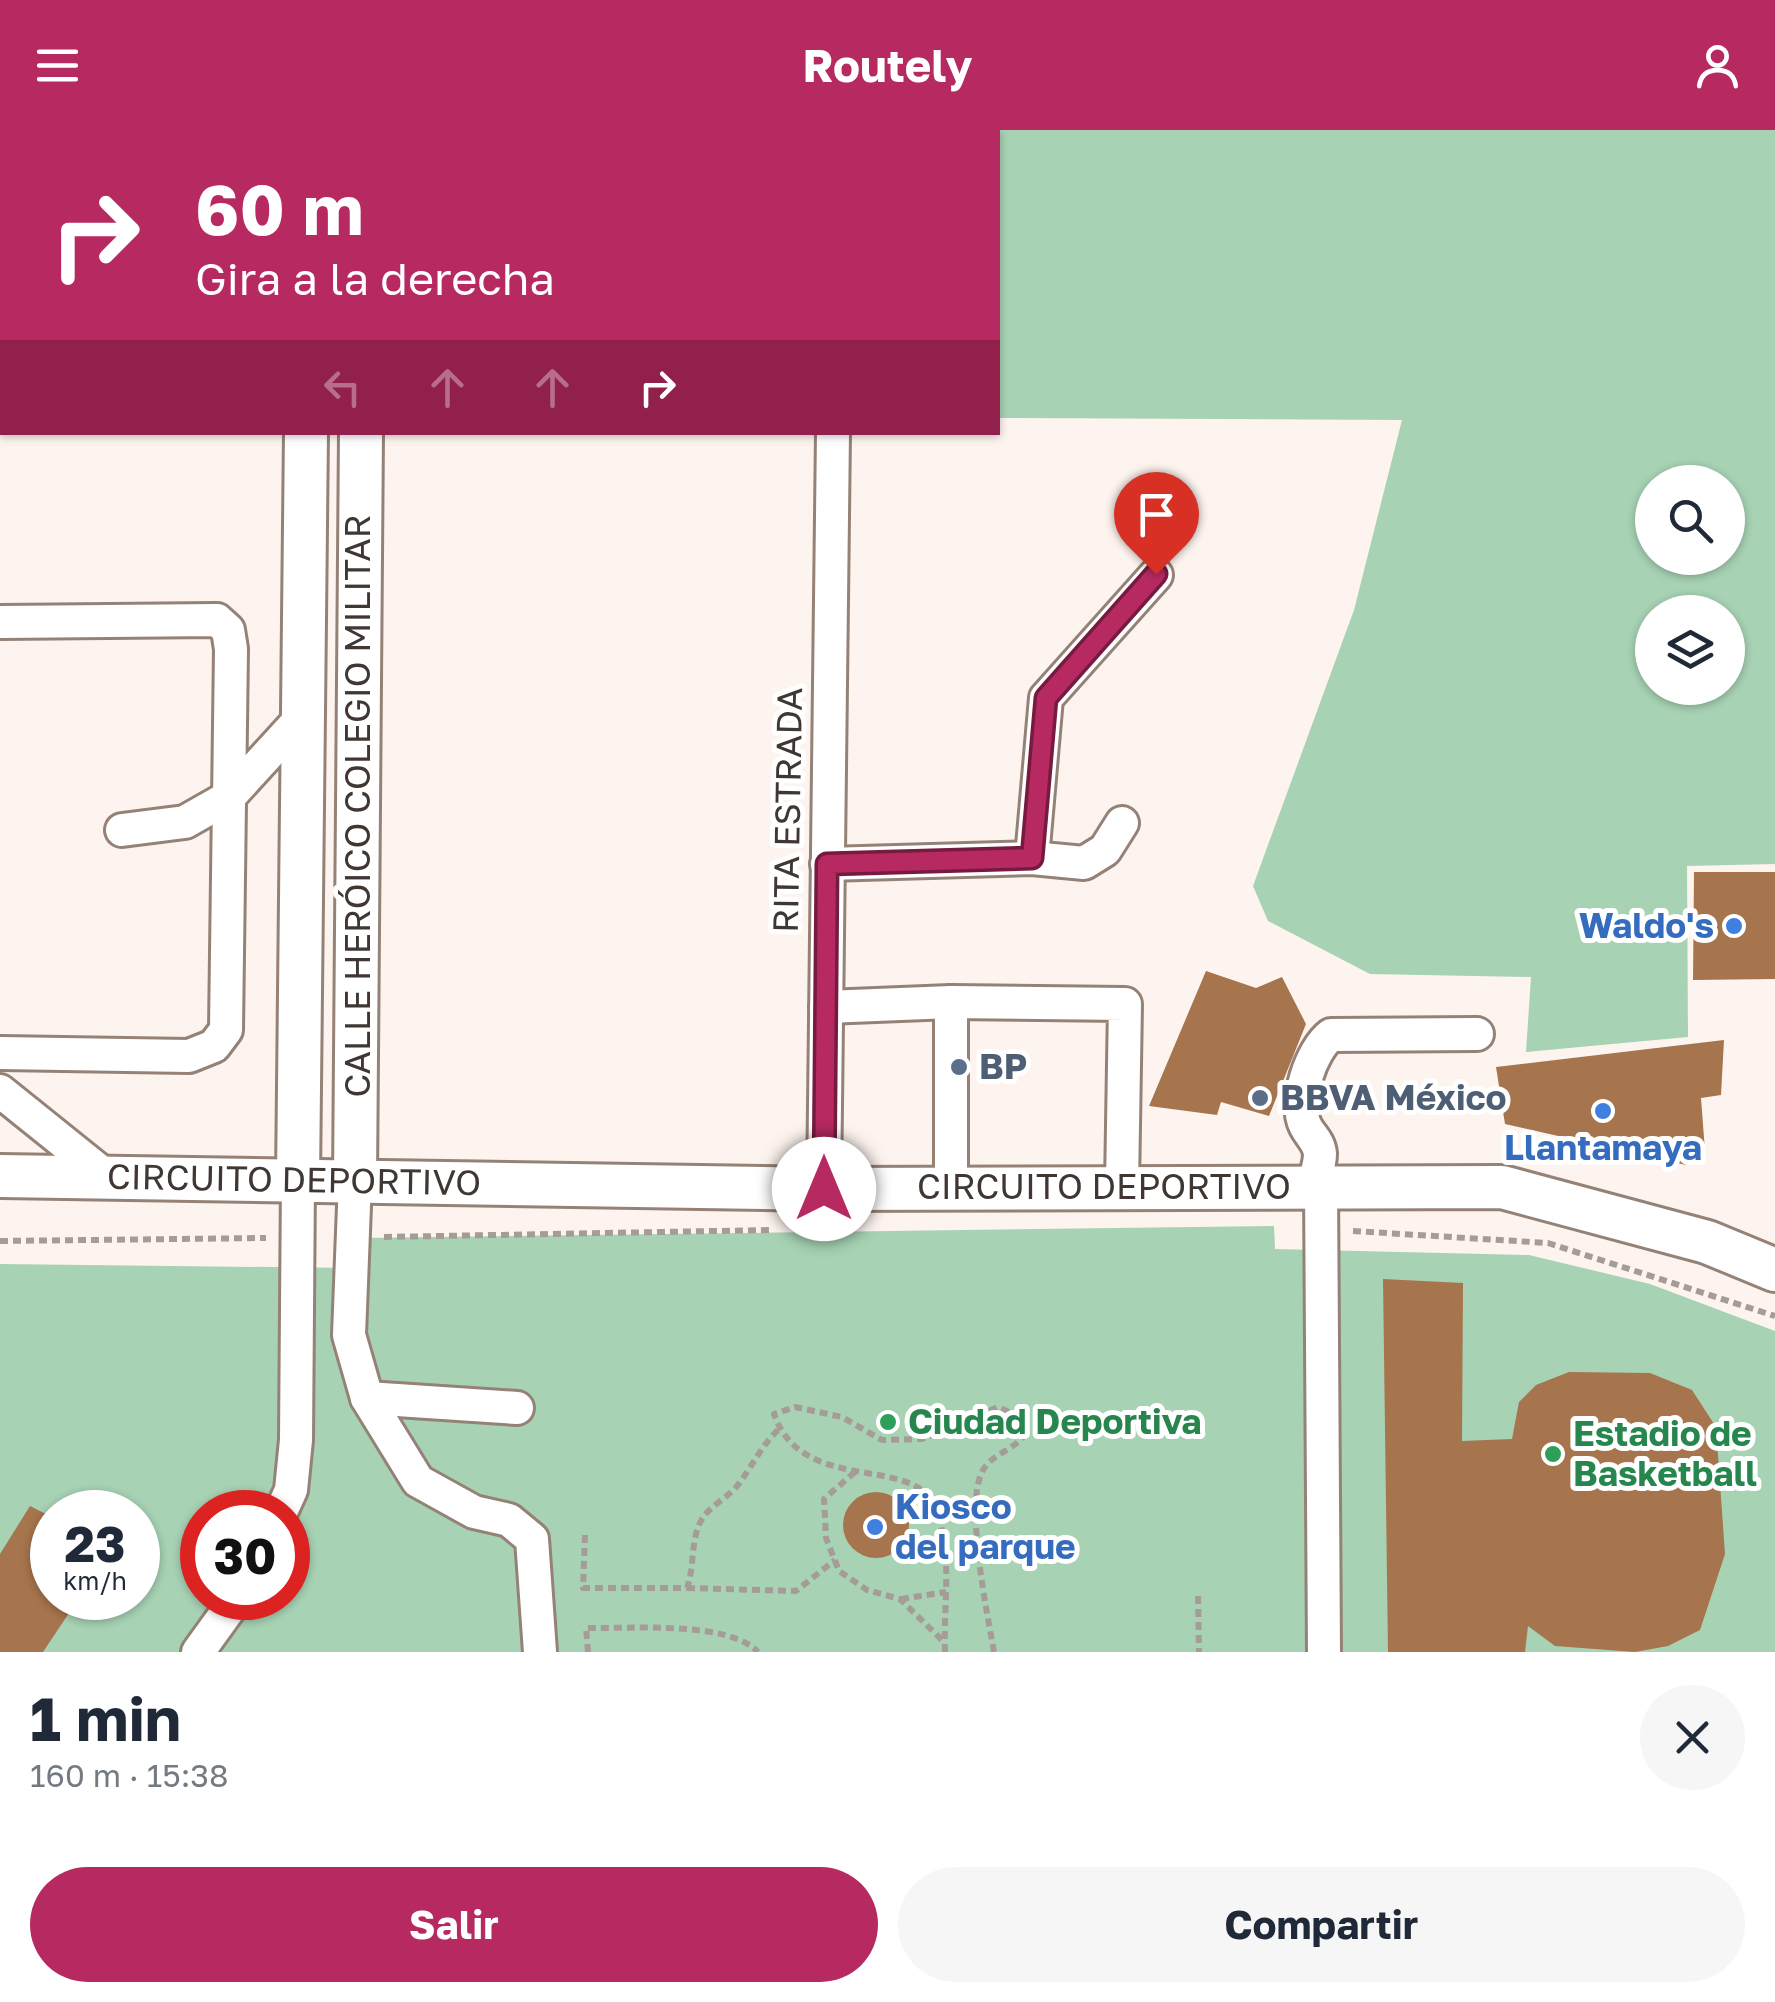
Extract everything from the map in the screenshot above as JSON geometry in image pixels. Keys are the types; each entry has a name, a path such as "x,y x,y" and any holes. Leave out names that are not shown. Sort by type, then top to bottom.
{"main road":[{"name":"CALLE HERÓICO COLEGIO MILITAR","path":"298,1180 306,435"},
{"name":"CALLE HERÓICO COLEGIO MILITAR","path":"355,1180 361,435"},
{"path":"302,872 357,874"},
{"name":"CIRCUITO DEPORTIVO","path":"0,1176 824,1189 1502,1188 1707,1242 1775,1270"}],"street":[{"name":"RITA ESTRADA","path":"824,1189 833,435"},
{"path":"1032,858 1046,698 1156,574"},
{"path":"0,622 218,620 228,630 231,649 226,1030 214,1046 189,1056 0,1053"},
{"path":"122,830 184,822 229,797 303,716"},
{"path":"827,864 1032,858 1084,863 1105,850 1122,823"},
{"path":"950,1002 950,1186"},
{"path":"826,1006 950,1002 1125,1004 1122,1186"},
{"path":"1324,1652 1317,1186 1320,1156 1318,1144 1303,1124 1304,1089 1321,1042 1331,1035 1477,1034"},
{"path":"0,1091 107,1178"},
{"path":"291,1490 296,1440 298,1180"},
{"path":"355,1180 349,1334 367,1398 418,1482 474,1512 509,1520 532,1540 540,1652"},
{"path":"367,1398 517,1408"},
{"path":"198,1652 221,1620"}],"path":[{"path":"1320,1229 1548,1243 1775,1316"},
{"path":"354,1238 780,1230"},
{"path":"0,1240 296,1238"},
{"path":"945,1647 947,1561 934,1502 916,1485 829,1467 802,1450 780,1428 774,1414 796,1407 842,1417 882,1440 922,1439 998,1407 1023,1418 1027,1431 1018,1446 994,1457 981,1474 978,1539 994,1652"},
{"path":"687,1588 703,1516 739,1484 754,1455 780,1428"},
{"path":"855,1472 824,1499 826,1538 840,1571 867,1590 900,1599 946,1592"},
{"path":"585,1535 583,1588 796,1591 835,1560"},
{"path":"1198,1596 1199,1652"},
{"path":"900,1599 945,1647"},
{"path":"588,1652 586,1628 696,1631 746,1639 758,1652"}],"green space":[{"path":"1000,130 1775,130 1775,864 1687,866 1688,1037 1526,1052 1531,977 1370,974 1268,921 1253,886 1354,610 1402,420 1000,418"},
{"name":"Ciudad Deportiva","path":"1274,1226 1275,1249 1529,1255 1650,1284 1775,1331 1775,1652 0,1652 0,1264 354,1268 354,1238"}],"building":[{"name":"Waldo's","path":"1694,872 1775,872 1775,979 1693,980"},
{"path":"1206,971 1256,988 1282,977 1306,1024 1269,1116 1221,1102 1217,1115 1149,1106"},
{"name":"Llantamaya","path":"1724,1040 1721,1095 1701,1098 1705,1151 1683,1155 1686,1165 1505,1124 1496,1067"},
{"name":"Estadio de Basketball","path":"1383,1279 1463,1283 1462,1441 1512,1439 1519,1402 1536,1385 1569,1372 1650,1373 1692,1390 1716,1427 1725,1554 1700,1630 1668,1646 1635,1652 1555,1646 1528,1626 1525,1652 1388,1652"},
{"name":"Kiosco del parque","path":"876,1492 900,1501 909,1525 900,1549 876,1558 852,1549 843,1525 852,1501"},
{"path":"30,1506 30,1620 64,1620 43,1652 0,1652 0,1554"}],"place":[{"name":"Waldo's","path":"1734,926"},
{"name":"BP","path":"959,1067"},
{"name":"BBVA México","path":"1260,1098"},
{"name":"Llantamaya","path":"1603,1111"},
{"name":"Ciudad Deportiva","path":"888,1422"},
{"name":"Estadio de Basketball","path":"1553,1454"},
{"name":"Kiosco del parque","path":"875,1527"}],"route":[{"path":"824,1189 827,864 1032,858 1046,698 1156,574"}]}
